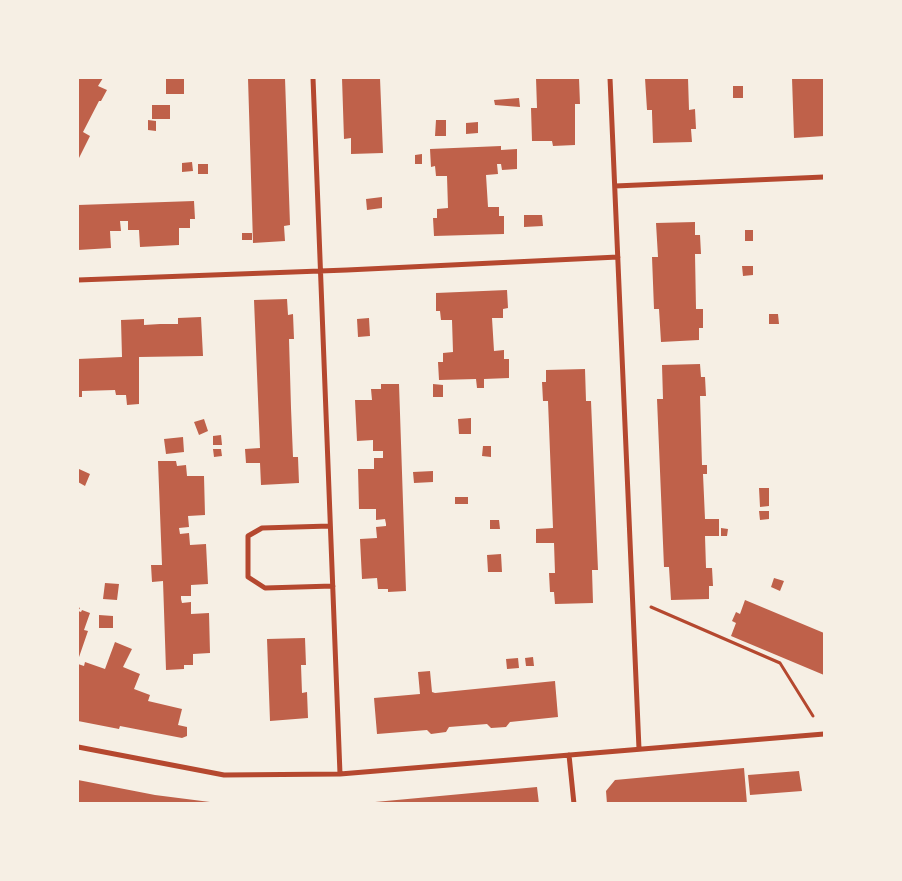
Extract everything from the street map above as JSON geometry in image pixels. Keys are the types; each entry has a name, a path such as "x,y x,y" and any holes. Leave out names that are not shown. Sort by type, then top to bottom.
{"street":[{"path":"313,78 340,774"},
{"path":"610,78 640,749"},
{"path":"615,186 824,177"},
{"path":"78,280 618,257"},
{"path":"330,526 262,528 248,536 248,577 265,588 333,586"},
{"path":"78,747 224,775 340,774 824,734"},
{"path":"569,755 574,804"}],"path":[{"path":"633,599 780,663 824,734"}],"building":[{"path":"78,78 103,78 98,86 107,90 83,132 90,136 79,158"},
{"path":"166,78 184,78 184,94 166,94"},
{"path":"248,78 285,78 290,225 284,226 285,241 253,243"},
{"path":"342,78 380,78 383,153 351,154 351,138 344,139"},
{"path":"536,78 579,78 580,104 575,104 575,145 553,146 552,141 532,141 531,108 537,108"},
{"path":"645,78 688,78 689,110 695,109 696,129 691,129 692,142 653,143 652,110 647,110"},
{"path":"792,78 824,78 824,136 794,138"},
{"path":"733,86 743,86 743,98 733,98"},
{"path":"519,98 520,107 495,105 494,100"},
{"path":"152,105 170,105 170,119 152,119"},
{"path":"148,120 156,121 156,131 148,130"},
{"path":"436,120 446,120 446,136 435,136"},
{"path":"478,122 478,133 466,134 466,123"},
{"path":"501,146 501,150 517,149 517,169 502,170 501,164 497,164 498,174 486,175 488,207 499,207 499,216 504,216 504,234 434,236 433,218 437,218 437,209 448,208 447,176 436,176 435,166 431,167 430,149"},
{"path":"422,154 422,164 415,164 415,155"},
{"path":"192,162 193,171 182,172 182,163"},
{"path":"198,164 208,164 208,174 198,174"},
{"path":"382,197 382,208 367,210 366,199"},
{"path":"194,201 195,219 190,219 190,228 179,228 179,245 140,247 139,230 128,230 128,221 120,221 121,231 110,231 111,248 78,250 78,205"},
{"path":"524,215 542,215 543,226 524,227"},
{"path":"695,222 695,235 700,235 701,254 695,254 696,309 703,309 703,328 699,328 699,340 661,342 659,309 654,309 652,257 658,257 656,223"},
{"path":"745,230 753,230 753,241 745,241"},
{"path":"242,233 252,233 252,240 242,240"},
{"path":"742,266 753,266 753,275 743,276"},
{"path":"507,290 508,308 503,309 503,318 492,318 494,351 504,350 504,359 509,359 509,378 484,379 484,388 477,388 476,379 439,380 438,362 443,362 443,353 453,352 452,320 441,320 440,311 436,311 436,293"},
{"path":"287,299 288,315 293,314 294,339 289,339 291,408 293,457 298,457 299,483 261,485 260,463 246,463 245,449 260,448 254,300"},
{"path":"769,314 778,314 779,324 769,324"},
{"path":"201,317 203,356 139,357 139,404 127,405 126,395 116,395 115,390 82,391 82,397 78,397 78,359 122,357 121,320 144,319 144,325 178,324 178,318"},
{"path":"369,318 370,336 358,337 357,319"},
{"path":"700,364 701,377 705,377 706,396 700,396 702,465 707,465 707,474 703,474 705,519 719,519 719,536 705,536 706,568 712,568 713,586 709,586 709,599 671,600 669,567 664,567 657,399 663,399 662,365"},
{"path":"585,369 586,401 591,401 598,570 592,570 593,603 555,604 554,592 550,592 549,573 555,573 554,543 536,543 536,529 553,528 548,401 543,401 542,382 546,382 546,370"},
{"path":"381,384 399,384 406,591 388,592 388,589 378,589 377,578 362,579 360,539 377,538 376,527 386,526 386,524 385,519 376,520 376,509 359,509 358,469 374,469 374,458 383,458 383,451 373,451 373,440 357,441 355,400 372,400 371,389 381,389"},
{"path":"433,384 443,385 443,397 433,397"},
{"path":"471,418 471,434 459,434 458,419"},
{"path":"204,419 208,431 199,435 194,422"},
{"path":"221,435 222,445 213,445 213,436"},
{"path":"183,437 184,452 166,454 164,439"},
{"path":"483,446 491,446 491,457 482,456"},
{"path":"213,449 221,449 222,456 214,457"},
{"path":"158,461 176,461 177,466 186,465 187,476 204,476 205,515 188,516 189,527 179,528 180,534 189,533 190,545 206,544 208,584 191,585 191,596 181,596 181,599 182,603 191,602 191,614 209,613 210,653 193,654 193,665 184,665 184,669 166,670 163,581 152,582 151,565 162,565"},
{"path":"79,469 90,474 85,486 78,482"},
{"path":"433,471 433,482 414,483 413,472"},
{"path":"759,488 769,488 769,506 760,507"},
{"path":"455,497 468,497 468,504 455,504"},
{"path":"759,511 769,511 769,519 760,520"},
{"path":"490,520 499,520 500,529 490,529"},
{"path":"721,528 728,529 727,536 721,536"},
{"path":"501,554 502,572 488,572 487,555"},
{"path":"774,578 784,581 780,591 771,587"},
{"path":"105,583 119,584 117,600 103,599"},
{"path":"745,600 824,633 824,675 731,636 736,623 732,621 736,612 740,614"},
{"path":"82,610 90,613 84,630 88,631 78,660 78,611 81,612"},
{"path":"99,615 113,616 113,628 99,628"},
{"path":"305,638 306,665 301,665 302,693 307,692 308,718 270,721 267,639"},
{"path":"115,642 132,649 123,667 140,674 134,689 150,695 148,701 182,709 178,725 187,727 187,736 182,738 120,726 119,729 78,721 78,664 84,666 85,662 105,669"},
{"path":"533,657 534,666 526,666 525,658"},
{"path":"518,658 519,668 507,669 506,659"},
{"path":"430,671 432,692 435,693 555,681 558,717 510,722 506,727 491,728 487,724 449,727 446,732 431,734 427,730 377,734 374,698 420,694 418,672"},
{"path":"744,768 747,804 607,804 606,791 615,780"},
{"path":"799,771 802,791 750,795 748,775"},
{"path":"78,780 155,795 210,802 210,804 78,804"},
{"path":"537,787 539,804 375,804 375,802"}]}
